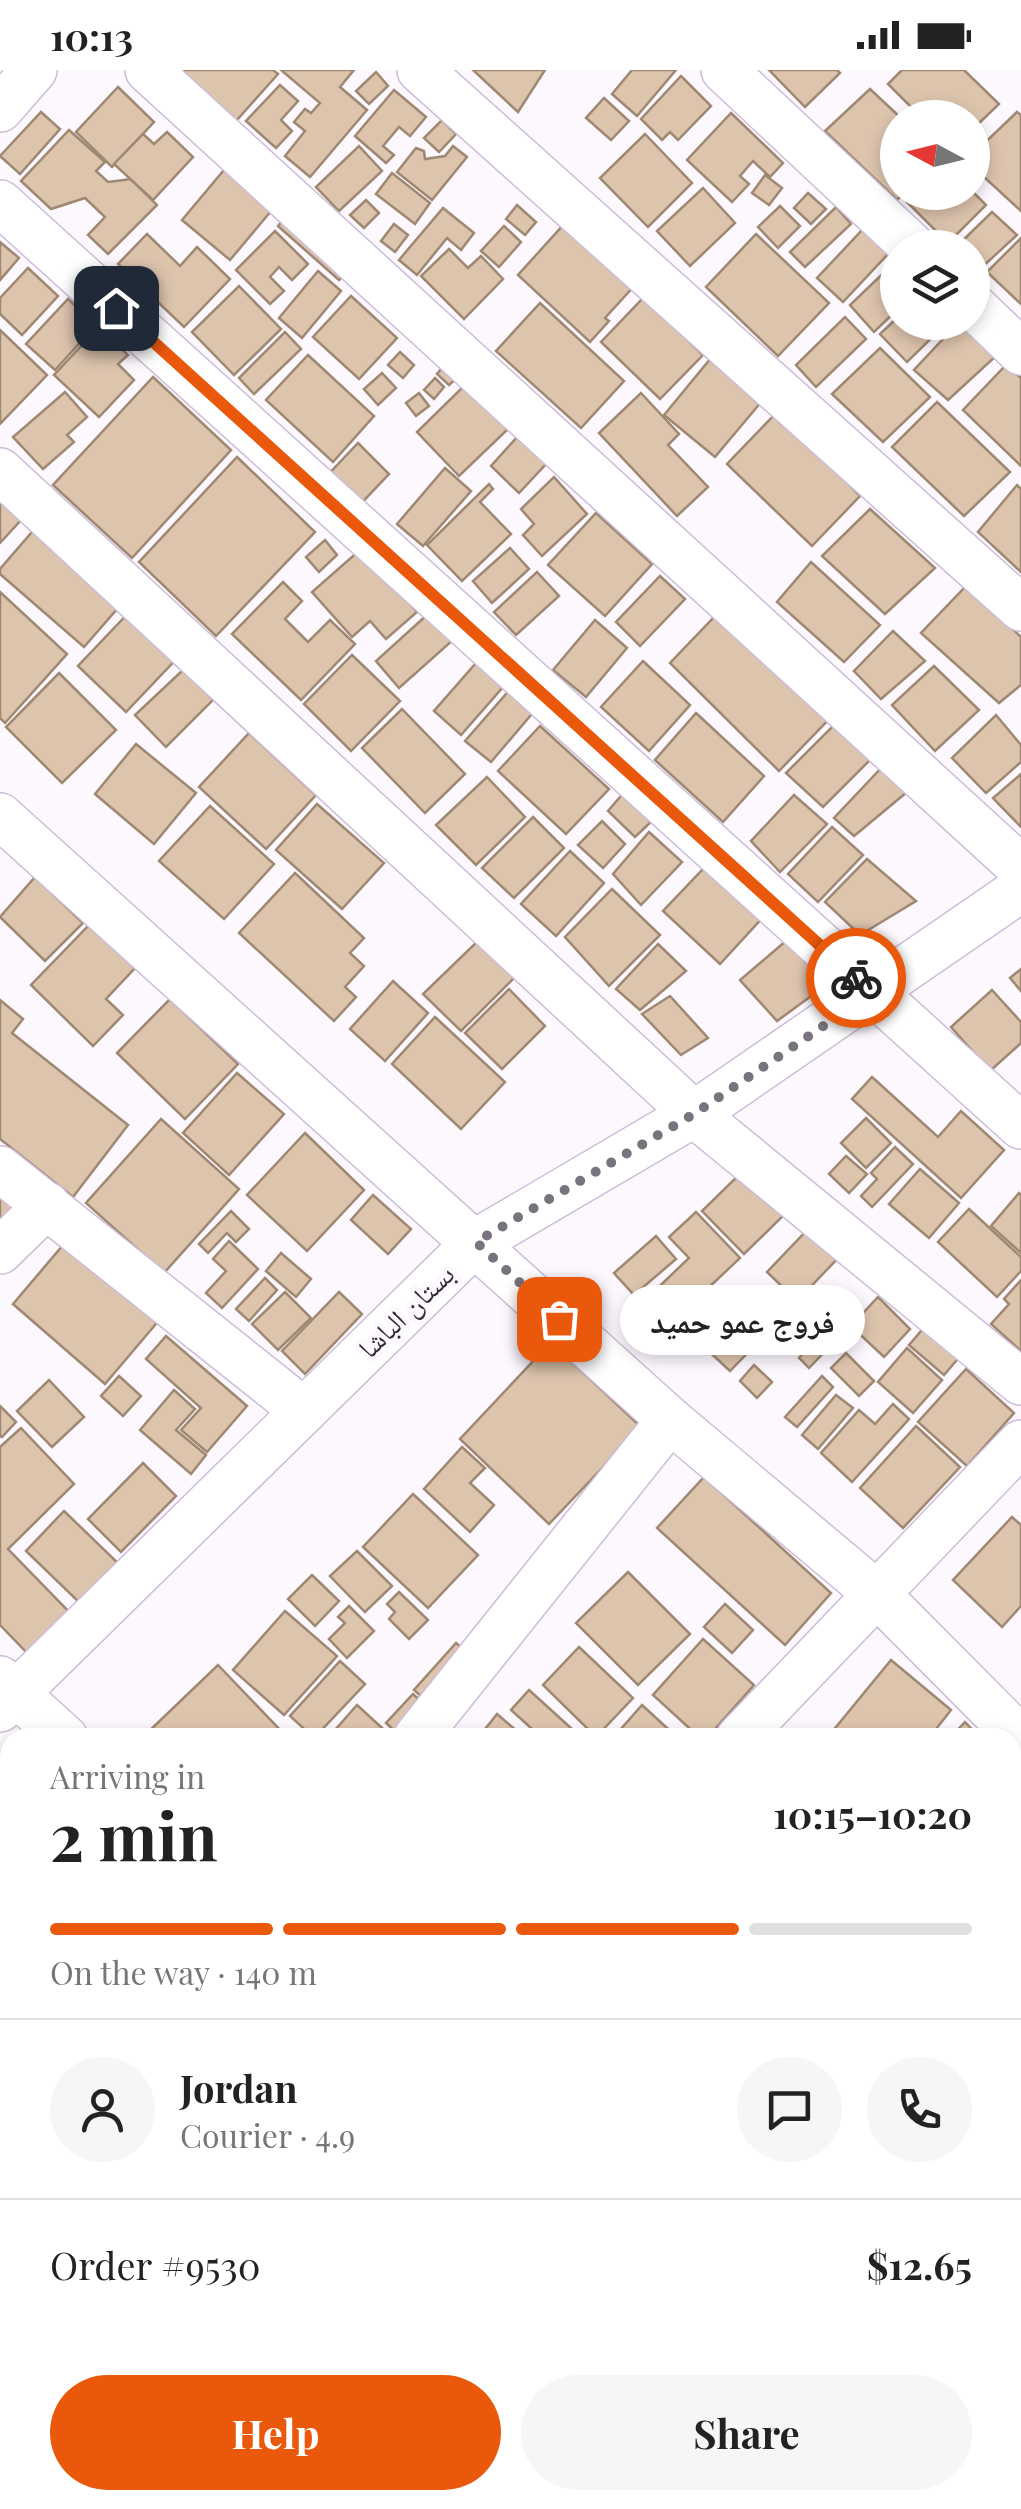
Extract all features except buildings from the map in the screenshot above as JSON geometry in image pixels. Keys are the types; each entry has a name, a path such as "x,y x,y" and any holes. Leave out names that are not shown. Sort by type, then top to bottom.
{"street":[{"path":"0,109 34,70"},
{"path":"148,70 1021,868"},
{"path":"420,70 1021,608"},
{"path":"724,70 895,230"},
{"path":"0,203 1021,1126"},
{"path":"990,322 1021,352"},
{"path":"0,471 694,1114 1021,1382"},
{"path":"0,816 670,1420 877,1594 1010,1728"},
{"name":"بستان الباشا","path":"5,1694 476,1242 694,1114 1021,889"},
{"path":"0,1169 304,1411"},
{"path":"0,1251 47,1205"},
{"path":"424,1728 670,1420"},
{"path":"750,1728 1021,1443"},
{"path":"5,1694 51,1728"}],"way so far":[{"path":"559,1319 476,1242 694,1114 872,993 856,978"}],"place":[{"name":"فروج عمو حميد","path":"559,1319"}],"route":[{"path":"116,308 856,978"}]}
